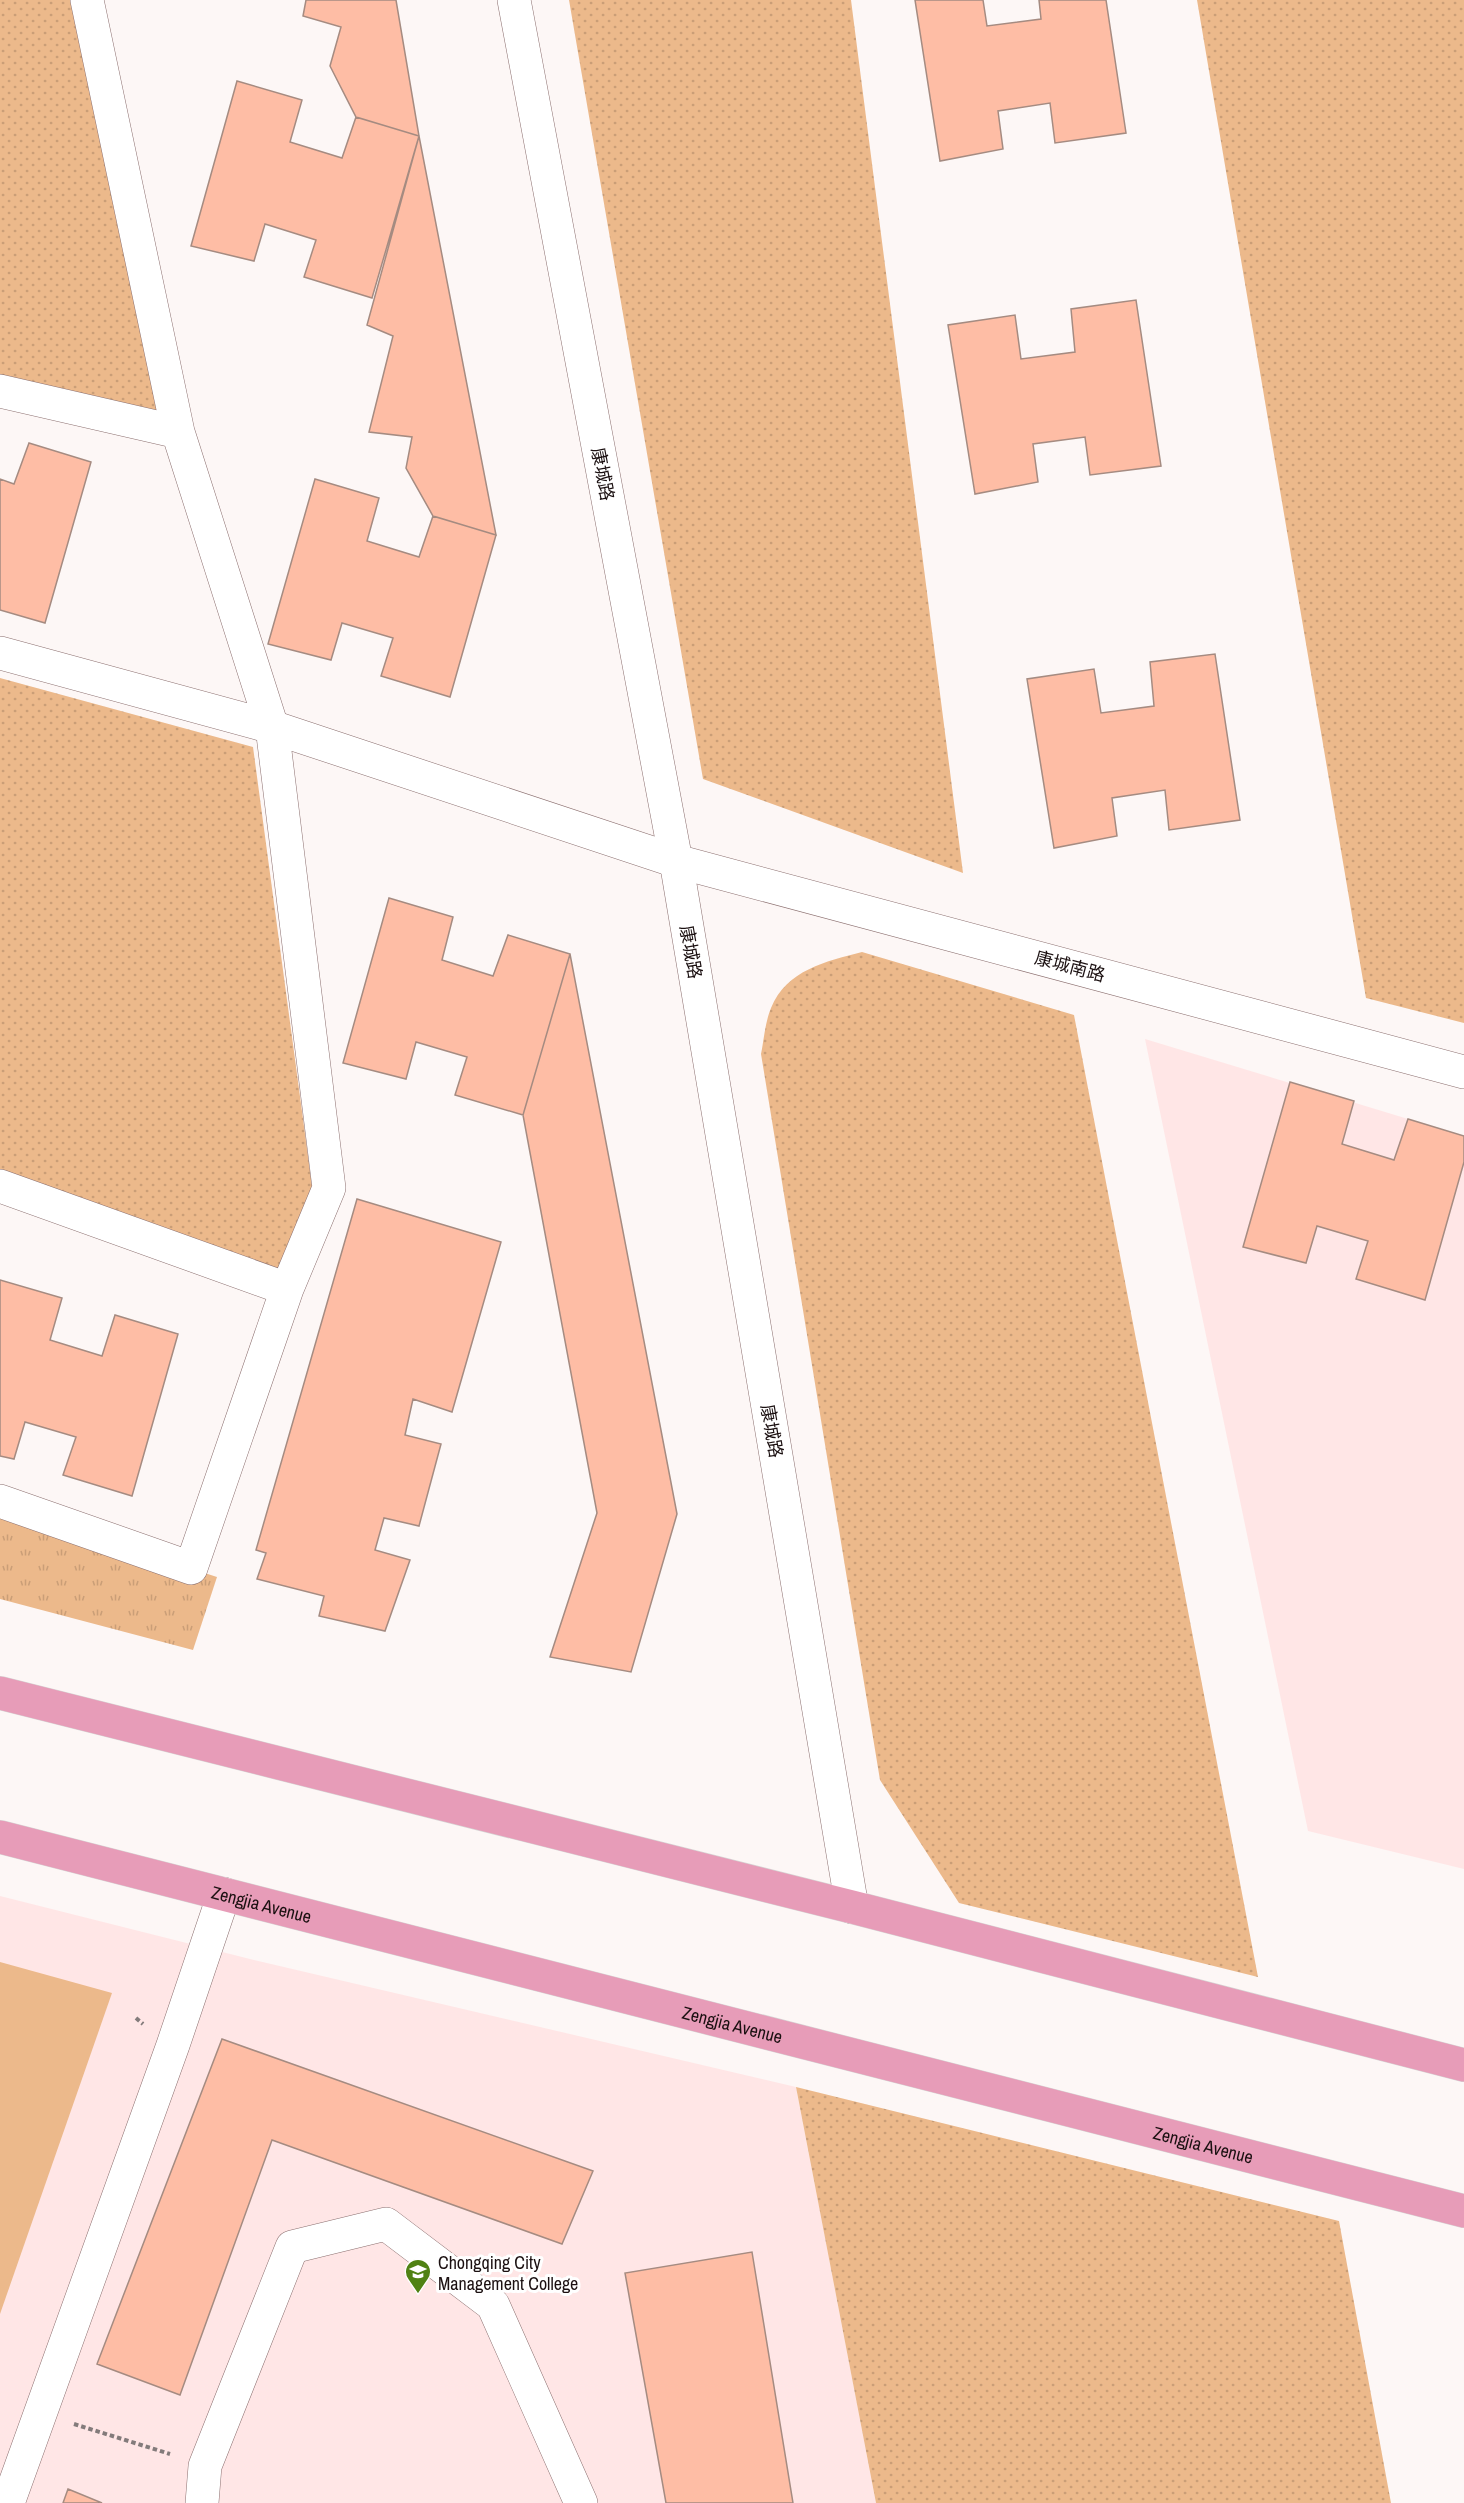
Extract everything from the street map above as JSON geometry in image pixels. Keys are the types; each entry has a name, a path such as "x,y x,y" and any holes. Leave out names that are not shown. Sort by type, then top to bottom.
{"highway":[{"path":"0,1693 852,1907 1464,2065"},
{"name":"Zengjia Avenue","path":"0,1837 1464,2211"}],"street":[{"path":"0,1501 191,1568 287,1289 328,1188 272,727 178,432 87,0"},
{"name":"康城路","path":"514,0 676,861 852,1907"},
{"path":"0,391 178,432"},
{"name":"康城南路","path":"0,653 272,727 676,861 1464,1072"},
{"path":"0,1186 287,1289"},
{"path":"8,2503 173,2045 224,1894"},
{"path":"202,2503 205,2466 292,2247 386,2224 493,2305 581,2503"}],"path":[{"path":"40,2413 205,2466"}],"shaded area":[{"path":"1145,1039 1464,1136 1464,1869 1308,1831"},
{"name":"Chongqing City Management College","path":"0,1896 250,1959 796,2087 876,2503 0,2503"}],"green space":[{"path":"0,0 81,0 166,441 0,399"},
{"path":"569,0 851,0 963,873 703,779"},
{"path":"1197,0 1464,0 1464,1023 1366,998"},
{"path":"0,678 253,747 315,1208 287,1289 0,1186"},
{"path":"862,952 1074,1015 1258,1977 959,1903 880,1780 761,1054 769,1013 778,995 787,984 809,969"},
{"path":"0,1507 217,1577 193,1650 0,1599"},
{"path":"0,1962 112,1993 0,2314"},
{"path":"796,2087 1339,2221 1391,2503 876,2503"}],"building":[{"path":"306,0 396,0 419,136 356,117 330,66 341,27 303,16"},
{"path":"915,0 983,0 987,26 1041,19 1039,0 1106,0 1126,133 1055,143 1050,103 998,111 1003,149 940,161"},
{"path":"237,81 302,100 290,142 342,158 356,117 419,136 372,298 304,277 316,240 265,224 254,261 191,246"},
{"path":"419,136 496,535 433,516 406,468 412,437 369,432 393,336 367,325"},
{"path":"1136,300 1161,466 1090,475 1085,437 1033,444 1038,482 975,494 948,325 1015,315 1021,359 1075,352 1071,309"},
{"path":"29,443 91,462 45,623 0,610 0,479 14,484"},
{"path":"315,479 379,498 367,541 419,557 433,516 496,535 450,697 381,676 393,638 342,623 331,660 268,644"},
{"path":"1215,654 1240,820 1169,830 1165,790 1112,798 1117,836 1054,848 1027,679 1094,669 1101,713 1154,706 1150,662"},
{"path":"389,898 453,917 442,960 493,976 508,935 570,954 523,1115 455,1095 467,1057 416,1042 406,1079 343,1063"},
{"path":"570,954 677,1514 631,1672 550,1657 597,1513 523,1115"},
{"path":"1290,1082 1354,1101 1342,1144 1394,1160 1408,1119 1464,1136 1464,1162 1425,1300 1356,1279 1368,1241 1317,1226 1306,1263 1243,1247"},
{"path":"357,1199 501,1242 452,1412 413,1399 405,1435 441,1444 419,1526 384,1518 375,1550 410,1560 385,1631 319,1616 324,1596 257,1579 266,1553 256,1550"},
{"path":"0,1280 62,1298 50,1340 102,1356 115,1315 178,1334 132,1496 63,1475 76,1437 25,1422 14,1459 0,1456"},
{"path":"222,2039 593,2171 562,2244 272,2140 180,2395 97,2364"},
{"path":"752,2252 793,2503 666,2503 625,2273"},
{"path":"68,2489 102,2503 63,2503"}],"place":[{"name":"Chongqing City Management College","path":"418,2295"}]}
